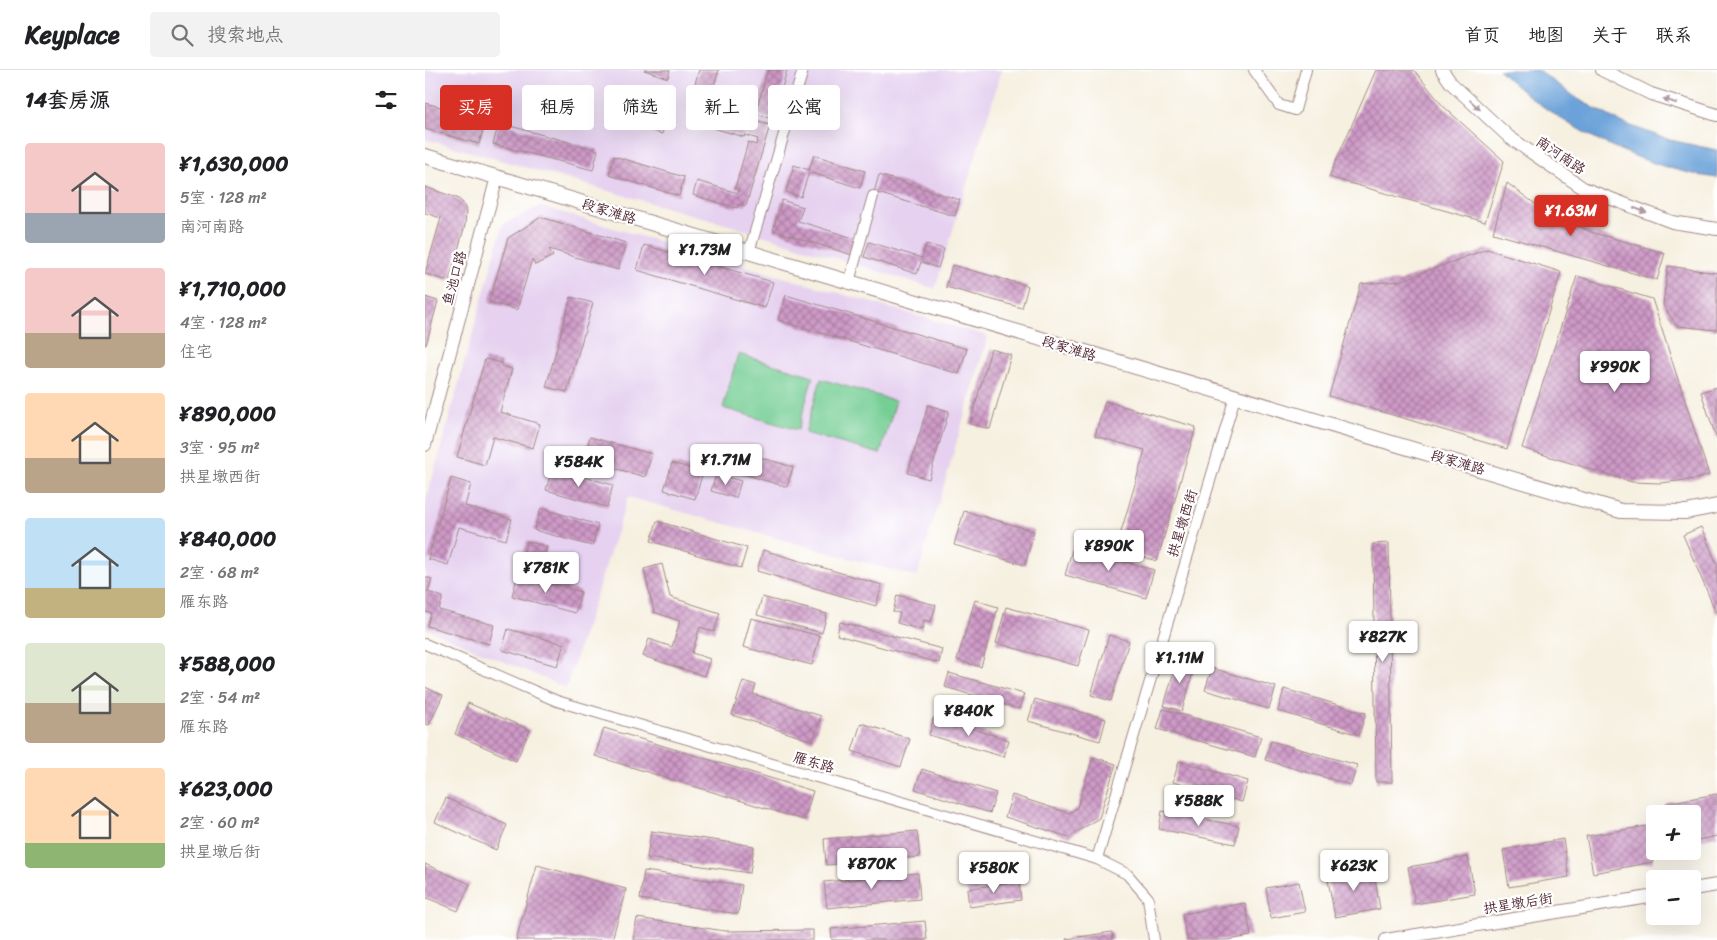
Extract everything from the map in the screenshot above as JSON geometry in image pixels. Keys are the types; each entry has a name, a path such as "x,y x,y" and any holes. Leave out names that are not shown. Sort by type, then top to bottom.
{"main road":[{"name":"段家滩路","path":"425,156 1621,511 1686,512 1717,506"}],"street":[{"path":"749,252 803,70"},
{"path":"1254,70 1279,105 1295,110 1306,70"},
{"name":"南河南路","path":"1442,70 1451,83 1509,138 1583,188 1672,222 1717,229"},
{"path":"1601,70 1651,94 1717,115"},
{"name":"鱼池口路","path":"425,445 497,177"},
{"path":"849,282 873,196"},
{"name":"拱星墩西街","path":"1097,859 1235,397"},
{"name":"雁东路","path":"425,644 557,701 1097,859 1127,874 1148,898 1154,940"},
{"path":"1701,888 1717,885"},
{"name":"拱星墩后街","path":"1386,940 1646,897"}],"shaded area":[{"path":"425,70 1002,70 935,289 746,230 425,139"},
{"path":"540,206 988,336 917,577 628,497 566,688 425,628 425,504 503,224"}],"green space":[{"path":"738,354 813,376 798,430 723,408"},
{"path":"821,379 896,401 880,454 805,433"}],"water":[{"path":"1499,70 1538,70 1578,99 1620,122 1670,140 1717,150 1717,178 1658,165 1600,140 1545,108"}],"building":[{"path":"644,70 670,70 668,78"},
{"path":"699,70 719,70 714,85 695,85"},
{"path":"768,70 787,70 783,85 768,85 768,118 758,115 758,104"},
{"path":"1376,70 1414,70 1443,106 1504,161 1485,222 1329,177"},
{"path":"425,103 440,107 440,130 483,130 479,144 425,129"},
{"path":"758,122 768,124 769,130 746,206 738,204 737,208 693,195 697,181 738,193 739,189 735,188 748,142 756,145 758,139 745,135 744,137 720,130 758,130"},
{"path":"512,127 598,150 593,170 493,144 497,130 512,130"},
{"path":"648,130 663,130 662,134"},
{"path":"814,155 865,171 860,188 809,172 801,197 786,192 794,165 809,170"},
{"path":"614,156 684,177 679,196 609,175"},
{"path":"879,175 960,200 955,216 874,192"},
{"path":"1507,183 1542,209 1591,232 1665,253 1657,280 1493,233"},
{"path":"425,187 457,198 463,203 466,210 465,225 449,281 425,274 441,218 425,213"},
{"path":"782,200 803,207 798,221 857,239 852,255 773,230"},
{"path":"541,217 626,243 618,270 549,249 553,256 535,265 532,259 517,310 489,302 508,238"},
{"path":"869,242 922,258 926,244 944,249 938,268 921,262 917,274 864,257"},
{"path":"644,245 773,282 765,308 637,270"},
{"path":"1487,249 1561,272 1507,449 1329,396 1361,284 1400,281"},
{"path":"952,265 1028,286 1022,308 946,287"},
{"path":"1668,266 1717,273 1717,330 1677,326 1663,305"},
{"path":"1577,276 1652,299 1709,475 1696,479 1660,483 1632,482 1522,448"},
{"path":"786,295 967,349 959,374 778,320"},
{"path":"425,297 438,301 426,345 425,345"},
{"path":"571,297 593,303 567,392 546,387"},
{"path":"991,349 1011,355 990,429 970,424"},
{"path":"485,359 502,363 501,366 512,369 500,412 540,424 533,448 493,437 485,465 457,457"},
{"path":"1717,387 1717,440 1701,392"},
{"path":"1105,401 1196,427 1157,561 1116,549 1145,450 1095,436"},
{"path":"928,405 949,411 929,479 908,473"},
{"path":"590,437 652,454 645,477 583,459"},
{"path":"732,449 793,467 787,487 726,469"},
{"path":"672,463 703,472 695,499 664,490"},
{"path":"552,468 613,485 607,507 546,490"},
{"path":"716,474 741,481 736,498 711,491"},
{"path":"451,478 471,484 465,506 512,519 506,540 459,527 448,565 428,559"},
{"path":"541,508 598,525 592,546 534,530"},
{"path":"964,511 1034,531 1025,565 954,545"},
{"path":"657,521 747,548 741,568 651,541"},
{"path":"1701,527 1717,564 1717,615 1683,535"},
{"path":"527,541 547,547 540,574 519,568"},
{"path":"1389,543 1392,782 1376,782 1373,544"},
{"path":"1073,547 1154,570 1146,598 1065,575"},
{"path":"763,550 882,585 876,606 757,571"},
{"path":"662,564 670,597 720,613 714,632 700,627 692,653 710,659 704,676 643,656 649,639 672,647 680,621 654,612 644,569"},
{"path":"518,574 581,592 575,613 512,596"},
{"path":"425,577 432,579 428,592 443,597 439,610 494,625 489,644 427,626 431,613 425,612"},
{"path":"897,595 936,605 931,622 924,620 922,630 897,623 900,613 893,612"},
{"path":"762,597 827,614 822,633 757,615"},
{"path":"975,600 998,607 981,667 957,660"},
{"path":"1006,607 1089,630 1078,666 996,643"},
{"path":"751,618 820,636 812,665 743,647"},
{"path":"840,622 942,649 939,663 837,635"},
{"path":"508,629 564,644 557,666 502,650"},
{"path":"1109,635 1129,641 1111,701 1091,695"},
{"path":"1178,657 1196,662 1182,711 1164,706"},
{"path":"1212,668 1276,687 1269,709 1205,690"},
{"path":"949,673 1024,694 1019,709 945,687"},
{"path":"743,681 756,685 753,694 821,716 813,741 732,715"},
{"path":"425,687 443,695 429,725 425,724"},
{"path":"1284,689 1366,713 1359,735 1278,711"},
{"path":"1035,699 1106,719 1100,741 1028,721"},
{"path":"468,703 530,730 516,761 455,734"},
{"path":"1163,709 1261,737 1255,757 1157,729"},
{"path":"934,717 1009,740 1004,757 929,735"},
{"path":"861,723 910,739 901,767 852,751"},
{"path":"604,728 813,791 804,820 595,756"},
{"path":"1271,741 1357,765 1351,785 1265,760"},
{"path":"1093,757 1116,764 1099,818 1069,837 1005,817 1012,795 1069,813 1077,808"},
{"path":"1179,761 1248,781 1242,802 1173,782"},
{"path":"922,769 996,793 990,813 915,789"},
{"path":"1717,794 1717,836 1701,839 1701,805 1666,805 1666,803"},
{"path":"446,798 507,825 496,850 435,822"},
{"path":"1162,811 1239,826 1235,844 1159,829"},
{"path":"1646,826 1646,860 1653,860 1653,862 1593,873 1586,836"},
{"path":"651,831 754,846 750,873 647,858"},
{"path":"917,831 920,857 826,865 824,839"},
{"path":"1563,839 1569,877 1509,887 1503,850"},
{"path":"1468,857 1475,894 1415,904 1408,867"},
{"path":"425,864 470,884 458,911 425,897"},
{"path":"537,865 626,889 612,940 516,940"},
{"path":"1373,867 1380,909 1335,917 1327,875"},
{"path":"644,871 742,885 738,914 640,899"},
{"path":"918,873 920,899 827,908 824,882"},
{"path":"1019,881 1021,900 969,907 967,889"},
{"path":"1299,882 1305,912 1271,918 1266,888"},
{"path":"1245,903 1251,936 1228,940 1187,940 1182,914"},
{"path":"637,918 725,931 813,930 813,940 633,940"},
{"path":"925,921 927,940 832,940 831,929"},
{"path":"1112,932 1113,940 1066,940 1066,939"}]}
